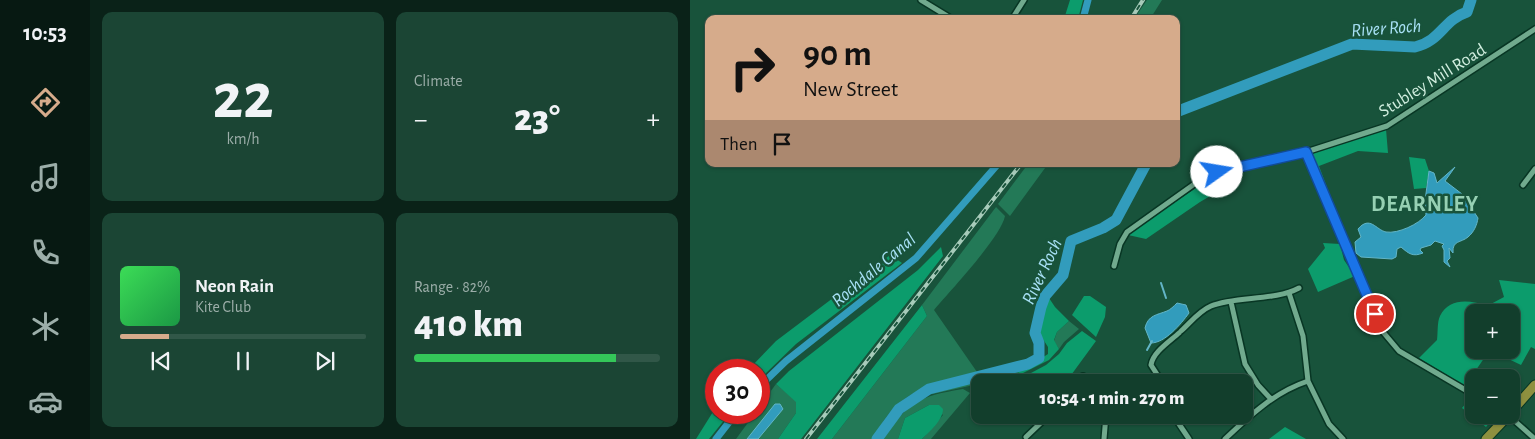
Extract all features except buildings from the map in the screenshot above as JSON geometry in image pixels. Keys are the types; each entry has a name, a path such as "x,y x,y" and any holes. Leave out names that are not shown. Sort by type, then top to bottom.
{"highway":[{"path":"1520,402 1535,385"},
{"path":"1486,439 1500,424"}],"street":[{"path":"922,0 946,15"},
{"path":"1015,15 1024,0"},
{"name":"Stubley Mill Road","path":"1114,266 1120,244 1127,232 1200,180 1217,172 1306,152 1387,126 1535,29"},
{"path":"1306,152 1383,332 1399,351 1465,390"},
{"path":"1523,186 1535,169"},
{"path":"1156,374 1150,365 1151,361 1204,310 1212,306 1231,302 1289,293 1299,288"},
{"path":"1289,293 1303,336 1308,381 1329,424 1343,439"},
{"path":"1231,302 1245,364 1258,385 1271,399"},
{"path":"1225,439 1271,399 1291,387 1308,381"},
{"path":"1026,438 1040,424"},
{"path":"1104,439 1105,424"},
{"path":"1179,424 1189,439"},
{"path":"1518,424 1535,439"}],"green space":[{"path":"1070,0 1083,0 1079,15 1065,15"},
{"path":"1147,0 1162,0 1153,15 1137,15"},
{"path":"1386,129 1388,153 1358,151 1319,166 1334,206 1332,207 1311,159 1312,154 1317,150"},
{"path":"1409,157 1425,159 1429,171 1426,188 1414,189"},
{"path":"1026,167 1046,167 1010,216 998,204"},
{"path":"1217,174 1217,192 1146,239 1128,235 1130,232"},
{"path":"996,207 1005,216 994,237 934,310 977,372 932,385 910,395 889,413 872,439 832,439 927,316 922,305"},
{"path":"1323,243 1340,244 1344,260 1355,276 1318,292 1308,269 1325,248"},
{"path":"941,247 943,256 801,439 778,439 796,413 796,402 776,384 789,371 918,270"},
{"path":"890,255 902,263 796,344 770,369 770,359 759,359 776,341"},
{"path":"1499,280 1535,284 1535,349 1531,347 1521,365 1508,359 1520,359 1520,304 1491,304 1504,297"},
{"path":"1047,295 1055,307 1069,321 1057,332 1054,340 1059,349 1049,360 1019,374 1018,370 1048,354 1048,347 1037,330"},
{"path":"1084,296 1090,296 1106,307 1105,317 1096,337 1072,315"},
{"path":"1474,302 1480,304 1465,304 1465,359 1484,359 1477,369 1465,369 1465,386 1419,358 1437,340 1439,318 1444,310 1455,303"},
{"path":"922,305 927,316 832,439 817,439"},
{"path":"1069,321 1079,329 1059,349 1054,341 1057,332"},
{"path":"1082,331 1096,341 1072,374 1027,374 1046,365 1059,354 1067,343"},
{"path":"1018,370 1019,374 1002,374"},
{"path":"971,381 971,386 919,397 932,391"},
{"path":"776,384 796,401 796,413 778,439 736,439 747,424 770,424 770,392"},
{"path":"963,389 970,393 931,439 922,439 943,415 929,405 905,418 898,439 883,439 900,417 916,403 935,395"},
{"path":"929,405 939,405 943,409 941,417 932,429 922,439 898,439 905,418"},
{"path":"705,424 721,424 709,439 696,439"},
{"path":"1285,427 1306,439 1269,439"}],"water":[{"path":"1455,167 1445,181 1462,194 1478,218 1472,233 1455,244 1453,253 1449,248 1450,258 1447,261 1450,267 1444,262 1442,246 1444,244 1435,241 1431,245 1421,248 1420,250 1423,253 1416,255 1409,253 1401,247 1397,249 1396,257 1392,259 1361,257 1356,253 1355,242 1361,237 1358,229 1362,225 1369,223 1382,231 1391,232 1408,228 1423,218 1426,215 1425,201 1429,171 1434,173 1437,183"},
{"path":"1177,303 1186,305 1189,313 1162,340 1151,343 1145,328 1148,320 1169,310"},
{"path":"775,404 780,404 783,409 758,439 747,439 759,424 770,424 770,410"}],"waterway":[{"name":"Rochdale Canal","path":"1084,15 1088,0"},
{"name":"River Roch","path":"1180,110 1352,44 1415,47 1424,44 1437,35 1452,20 1467,12 1471,0"},
{"name":"Rochdale Canal","path":"770,376 786,361 916,258 995,167"},
{"name":"River Roch","path":"877,439 899,409 929,389 1028,364 1039,358 1039,343 1035,333 1041,307 1045,296 1063,275 1071,241 1103,228 1116,220 1144,167"},
{"path":"1161,283 1166,298"},
{"path":"1147,350 1152,341"},
{"name":"Rochdale Canal","path":"716,439 728,424"}],"railway":[{"path":"1134,15 1143,0"},
{"path":"806,439 1019,167"}],"district":[{"name":"DEARNLEY","path":"1425,203"}],"route":[{"path":"1217,172 1306,152 1375,314"}]}
